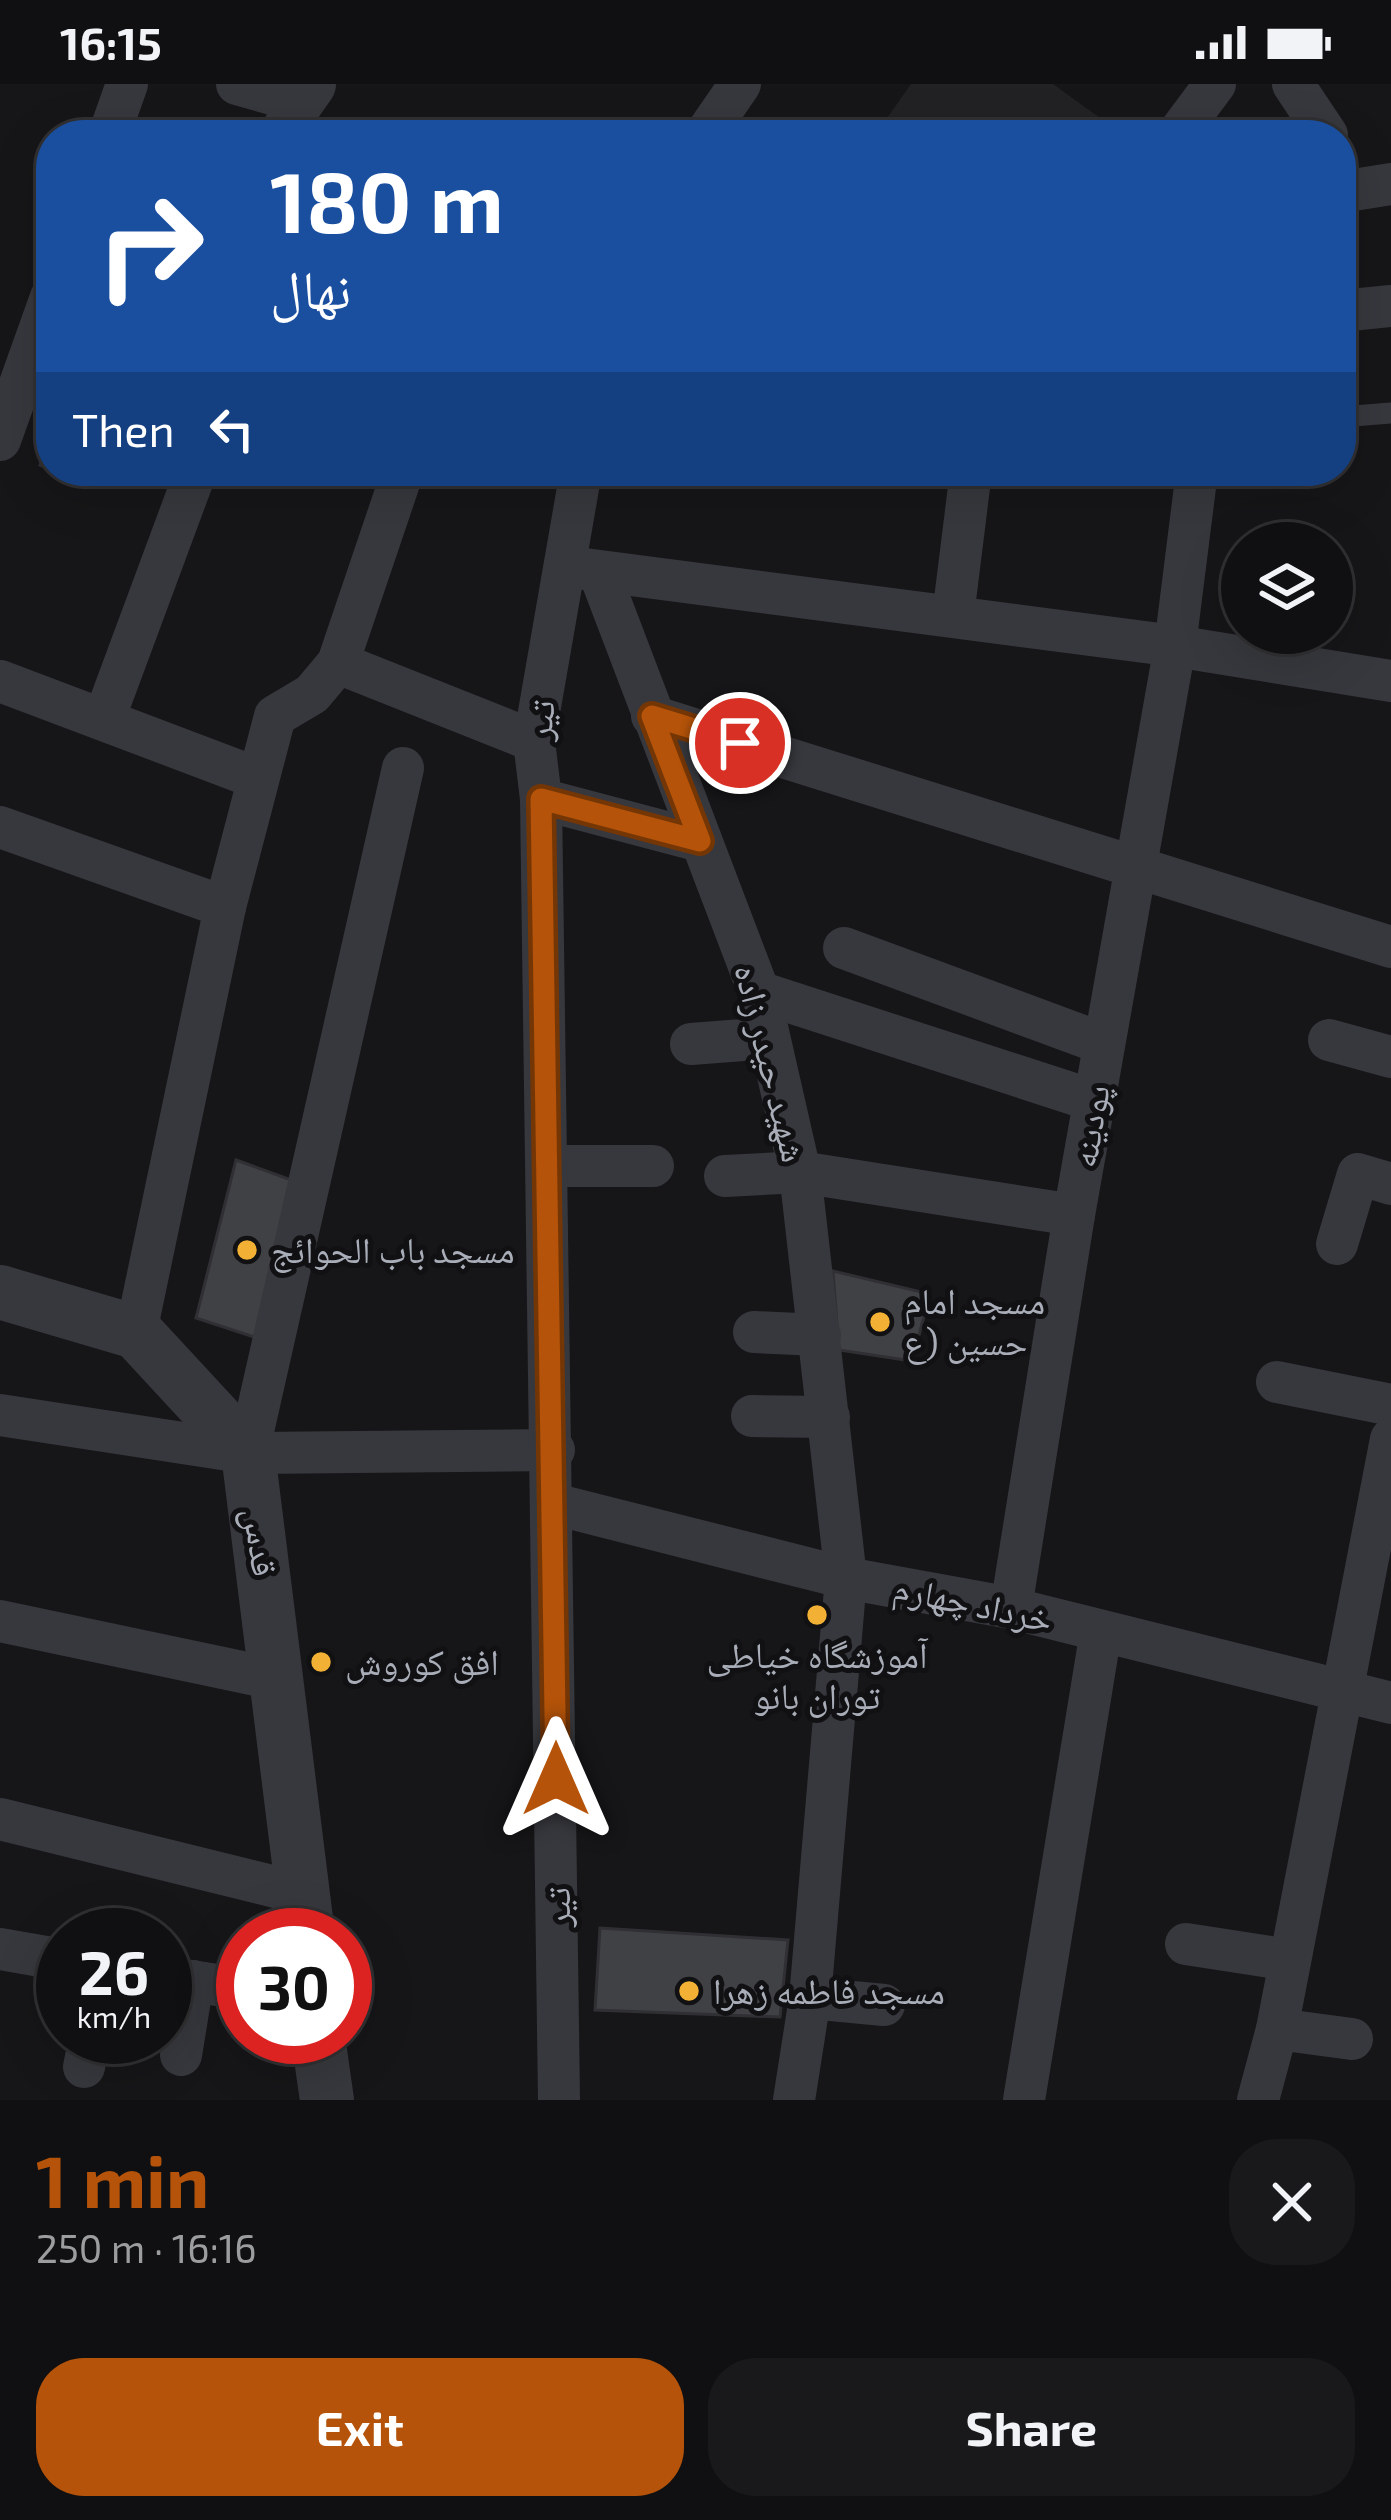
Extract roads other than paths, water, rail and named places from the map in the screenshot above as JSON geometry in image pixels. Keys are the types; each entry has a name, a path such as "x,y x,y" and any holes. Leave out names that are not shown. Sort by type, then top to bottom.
{"street":[{"path":"114,120 127,84"},
{"path":"236,84 296,107"},
{"path":"715,120 740,84"},
{"path":"1188,120 1216,84"},
{"path":"1293,84 1317,120"},
{"path":"1356,310 1391,306"},
{"path":"0,440 36,339"},
{"path":"104,719 190,486"},
{"path":"136,1332 225,907 275,716 325,678 397,486"},
{"name":"تیر","path":"559,2100 550,1166 541,799 534,741 582,569 581,486"},
{"path":"953,616 969,486"},
{"name":"پودینه","path":"1011,1608 1074,1215 1175,646 1195,486"},
{"path":"582,569 1390,671"},
{"name":"شهید حیدر زاده","path":"582,569 652,716 759,992 800,1172 846,1578 810,1998 794,2100"},
{"path":"325,678 534,741"},
{"path":"0,681 256,778"},
{"path":"652,716 1391,947"},
{"path":"248,1454 403,768"},
{"path":"541,799 700,841"},
{"path":"0,827 225,907"},
{"path":"844,948 1104,1044"},
{"path":"759,992 1095,1101"},
{"path":"691,1044 768,1039"},
{"path":"1329,1040 1391,1057"},
{"path":"550,1166 653,1166"},
{"path":"725,1176 800,1172 1074,1215"},
{"path":"1337,1244 1358,1174 1391,1184"},
{"path":"0,1292 136,1332 248,1454"},
{"path":"754,1332 820,1335"},
{"path":"1277,1382 1391,1406"},
{"path":"0,1415 248,1454 554,1450"},
{"path":"752,1416 829,1417"},
{"path":"1258,2100 1277,2030 1339,1689 1385,1490 1391,1439"},
{"name":"قدس","path":"248,1454 305,1908"},
{"name":"خرداد چهارم","path":"554,1504 846,1578 1011,1608 1391,1703"},
{"path":"0,1621 280,1680"},
{"path":"1024,2100 1101,1631"},
{"path":"0,1819 284,1908"},
{"path":"1186,1944 1290,1960"},
{"path":"0,1949 36,1955"},
{"path":"810,1998 884,2005"},
{"path":"1277,2030 1352,2039"},
{"path":"321,2064 326,2100"}],"lane":[{"path":"1356,416 1391,413"}],"place":[{"name":"مسجد باب الحوائج","path":"247,1250"},
{"name":"مسجد امام حسین (ع","path":"880,1322"},
{"name":"آموزشگاه خیاطی توران بانو","path":"817,1615"},
{"name":"افق کوروش","path":"321,1662"},
{"name":"مسجد فاطمه زهرا","path":"689,1991"}]}
